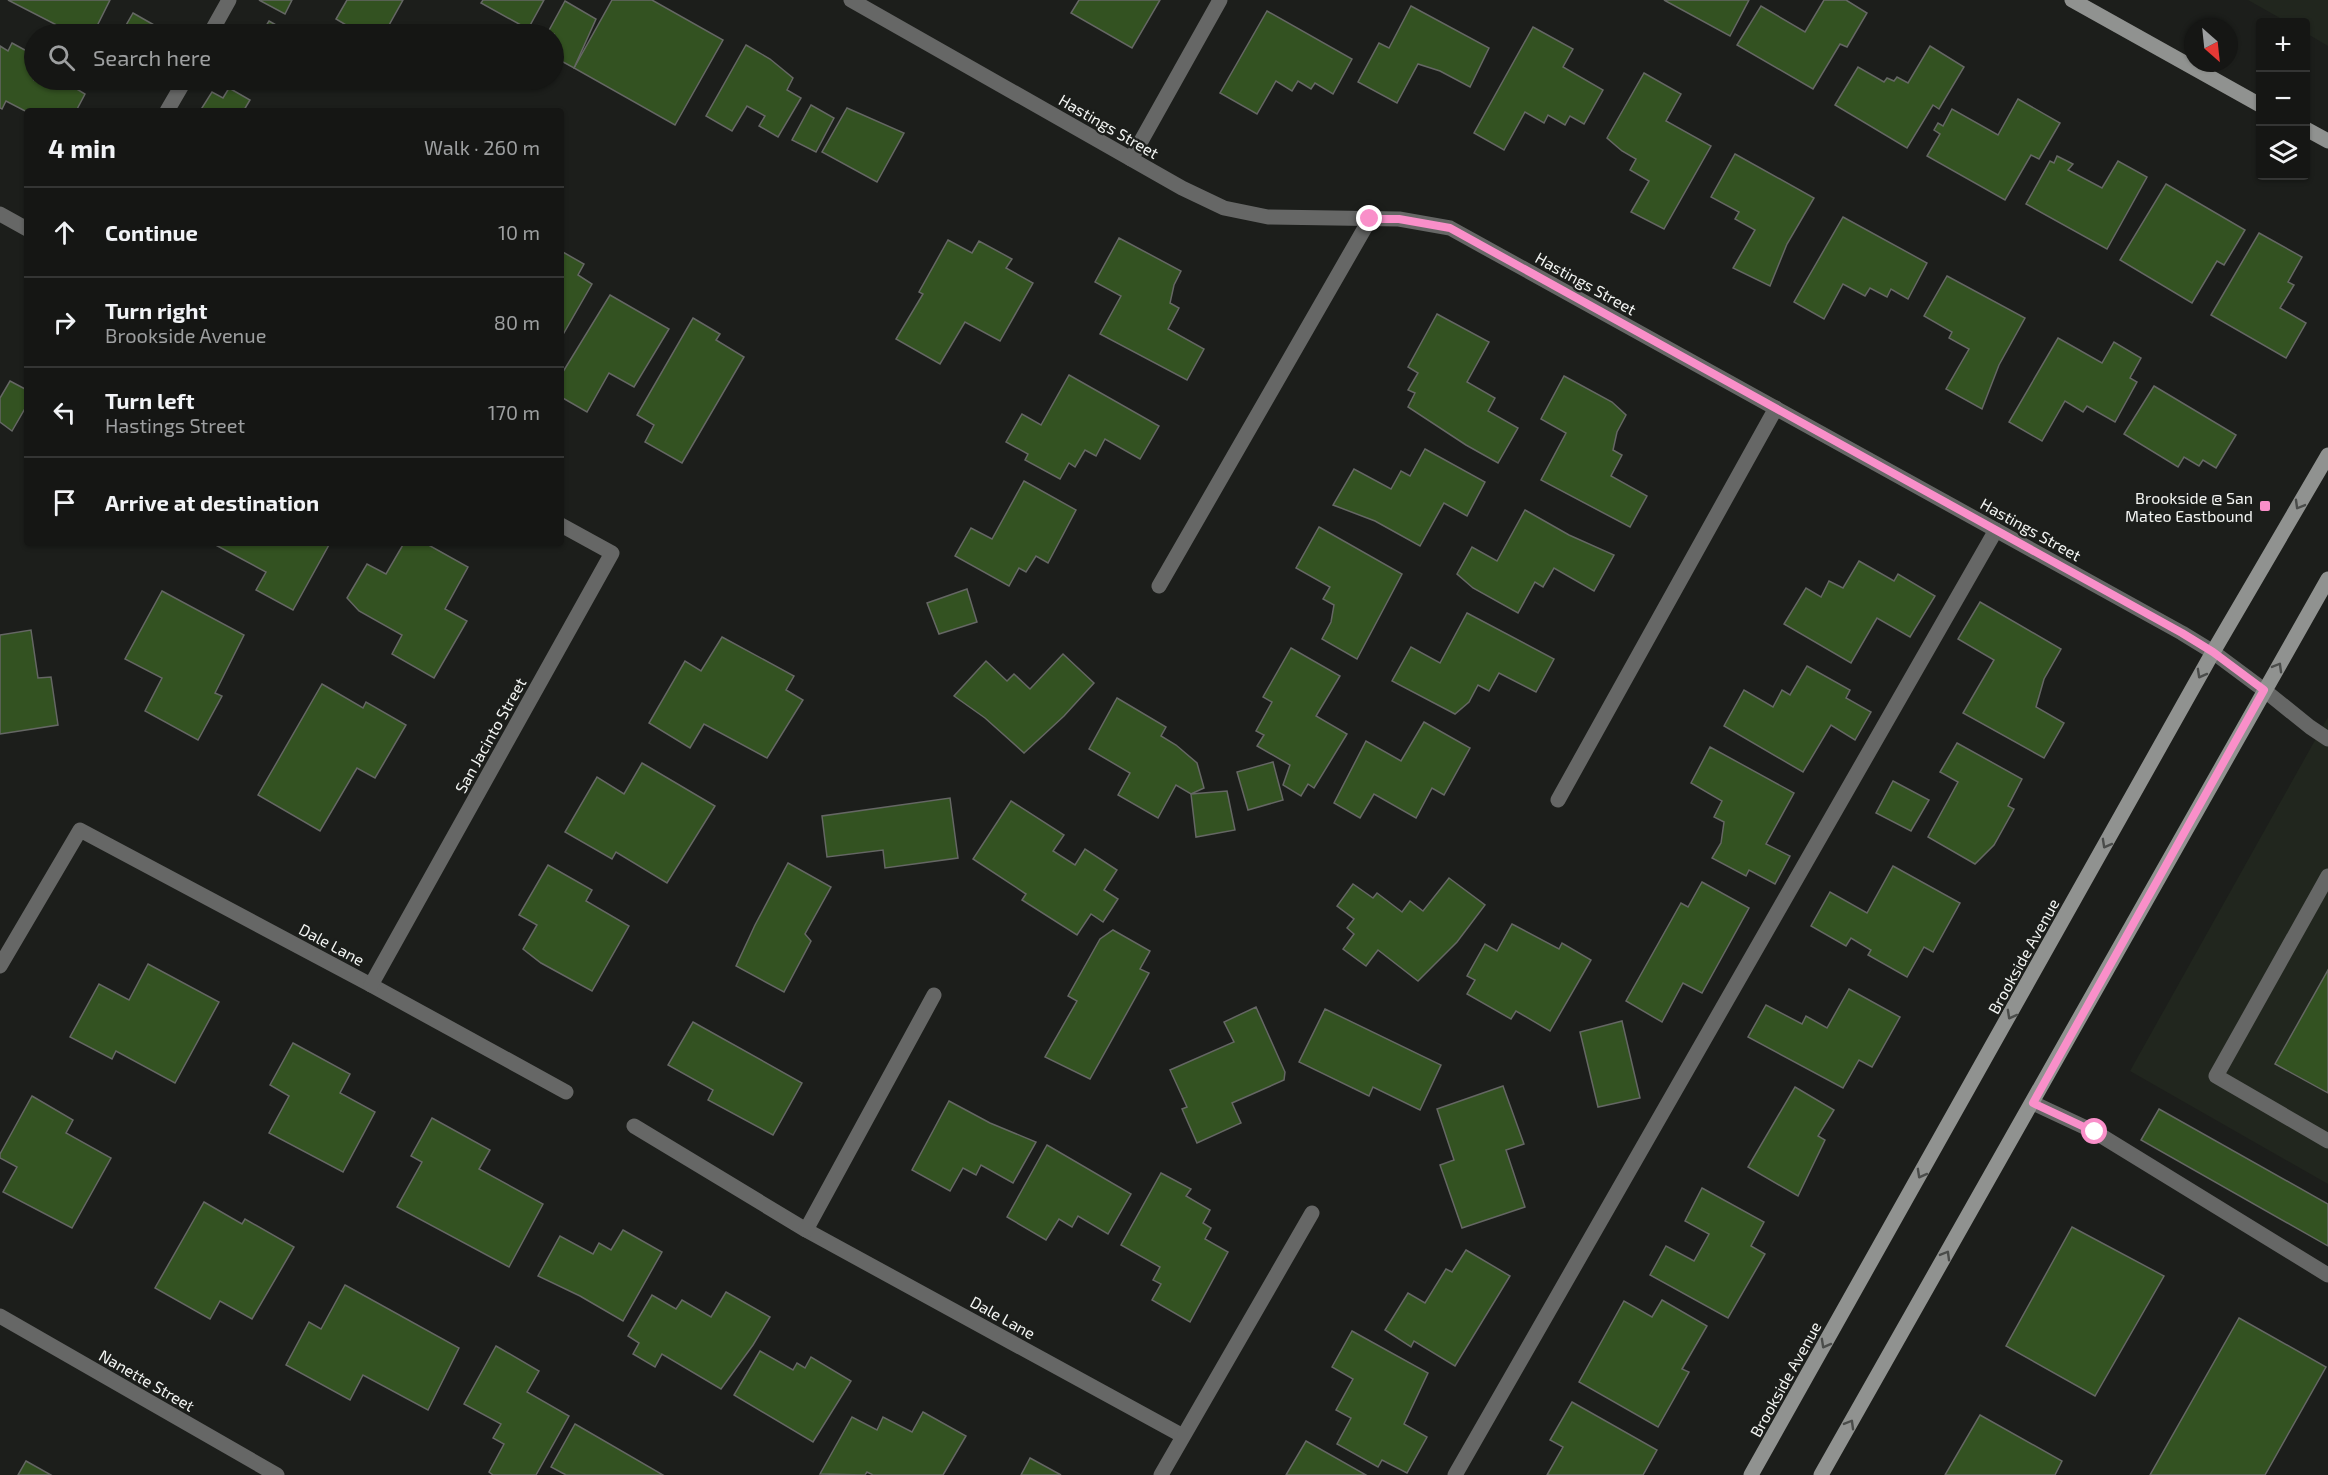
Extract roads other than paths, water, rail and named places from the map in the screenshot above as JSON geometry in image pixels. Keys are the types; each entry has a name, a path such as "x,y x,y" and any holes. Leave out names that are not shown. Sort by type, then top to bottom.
{"main road":[{"path":"2072,0 2256,103"},
{"path":"2310,131 2328,141"},
{"name":"Brookside Avenue","path":"1751,1475 2213,652 2328,455"},
{"path":"1821,1475 2328,579"}],"street":[{"path":"216,24 229,0"},
{"name":"Hastings Street","path":"851,0 1182,188 1224,208 1268,217 1399,219 1450,228 2213,652 2328,739"},
{"path":"1131,159 1220,0"},
{"path":"169,108 179,90"},
{"path":"0,214 24,227"},
{"path":"1159,586 1370,219"},
{"path":"1558,800 1776,408"},
{"name":"San Jacinto Street","path":"371,986 612,553 564,527"},
{"path":"1455,1475 1996,531"},
{"name":"Dale Lane","path":"0,966 80,830 566,1092"},
{"path":"2327,880 2216,1076 2328,1141"},
{"path":"806,1230 934,995"},
{"path":"2033,1103 2095,1132 2328,1275"},
{"name":"Dale Lane","path":"634,1126 806,1230 1183,1436"},
{"path":"1161,1475 1312,1214"},
{"name":"Nanette Street","path":"0,1316 277,1475"}],"place":[{"name":"Brookside @ San Mateo Eastbound","path":"2265,506"}]}
